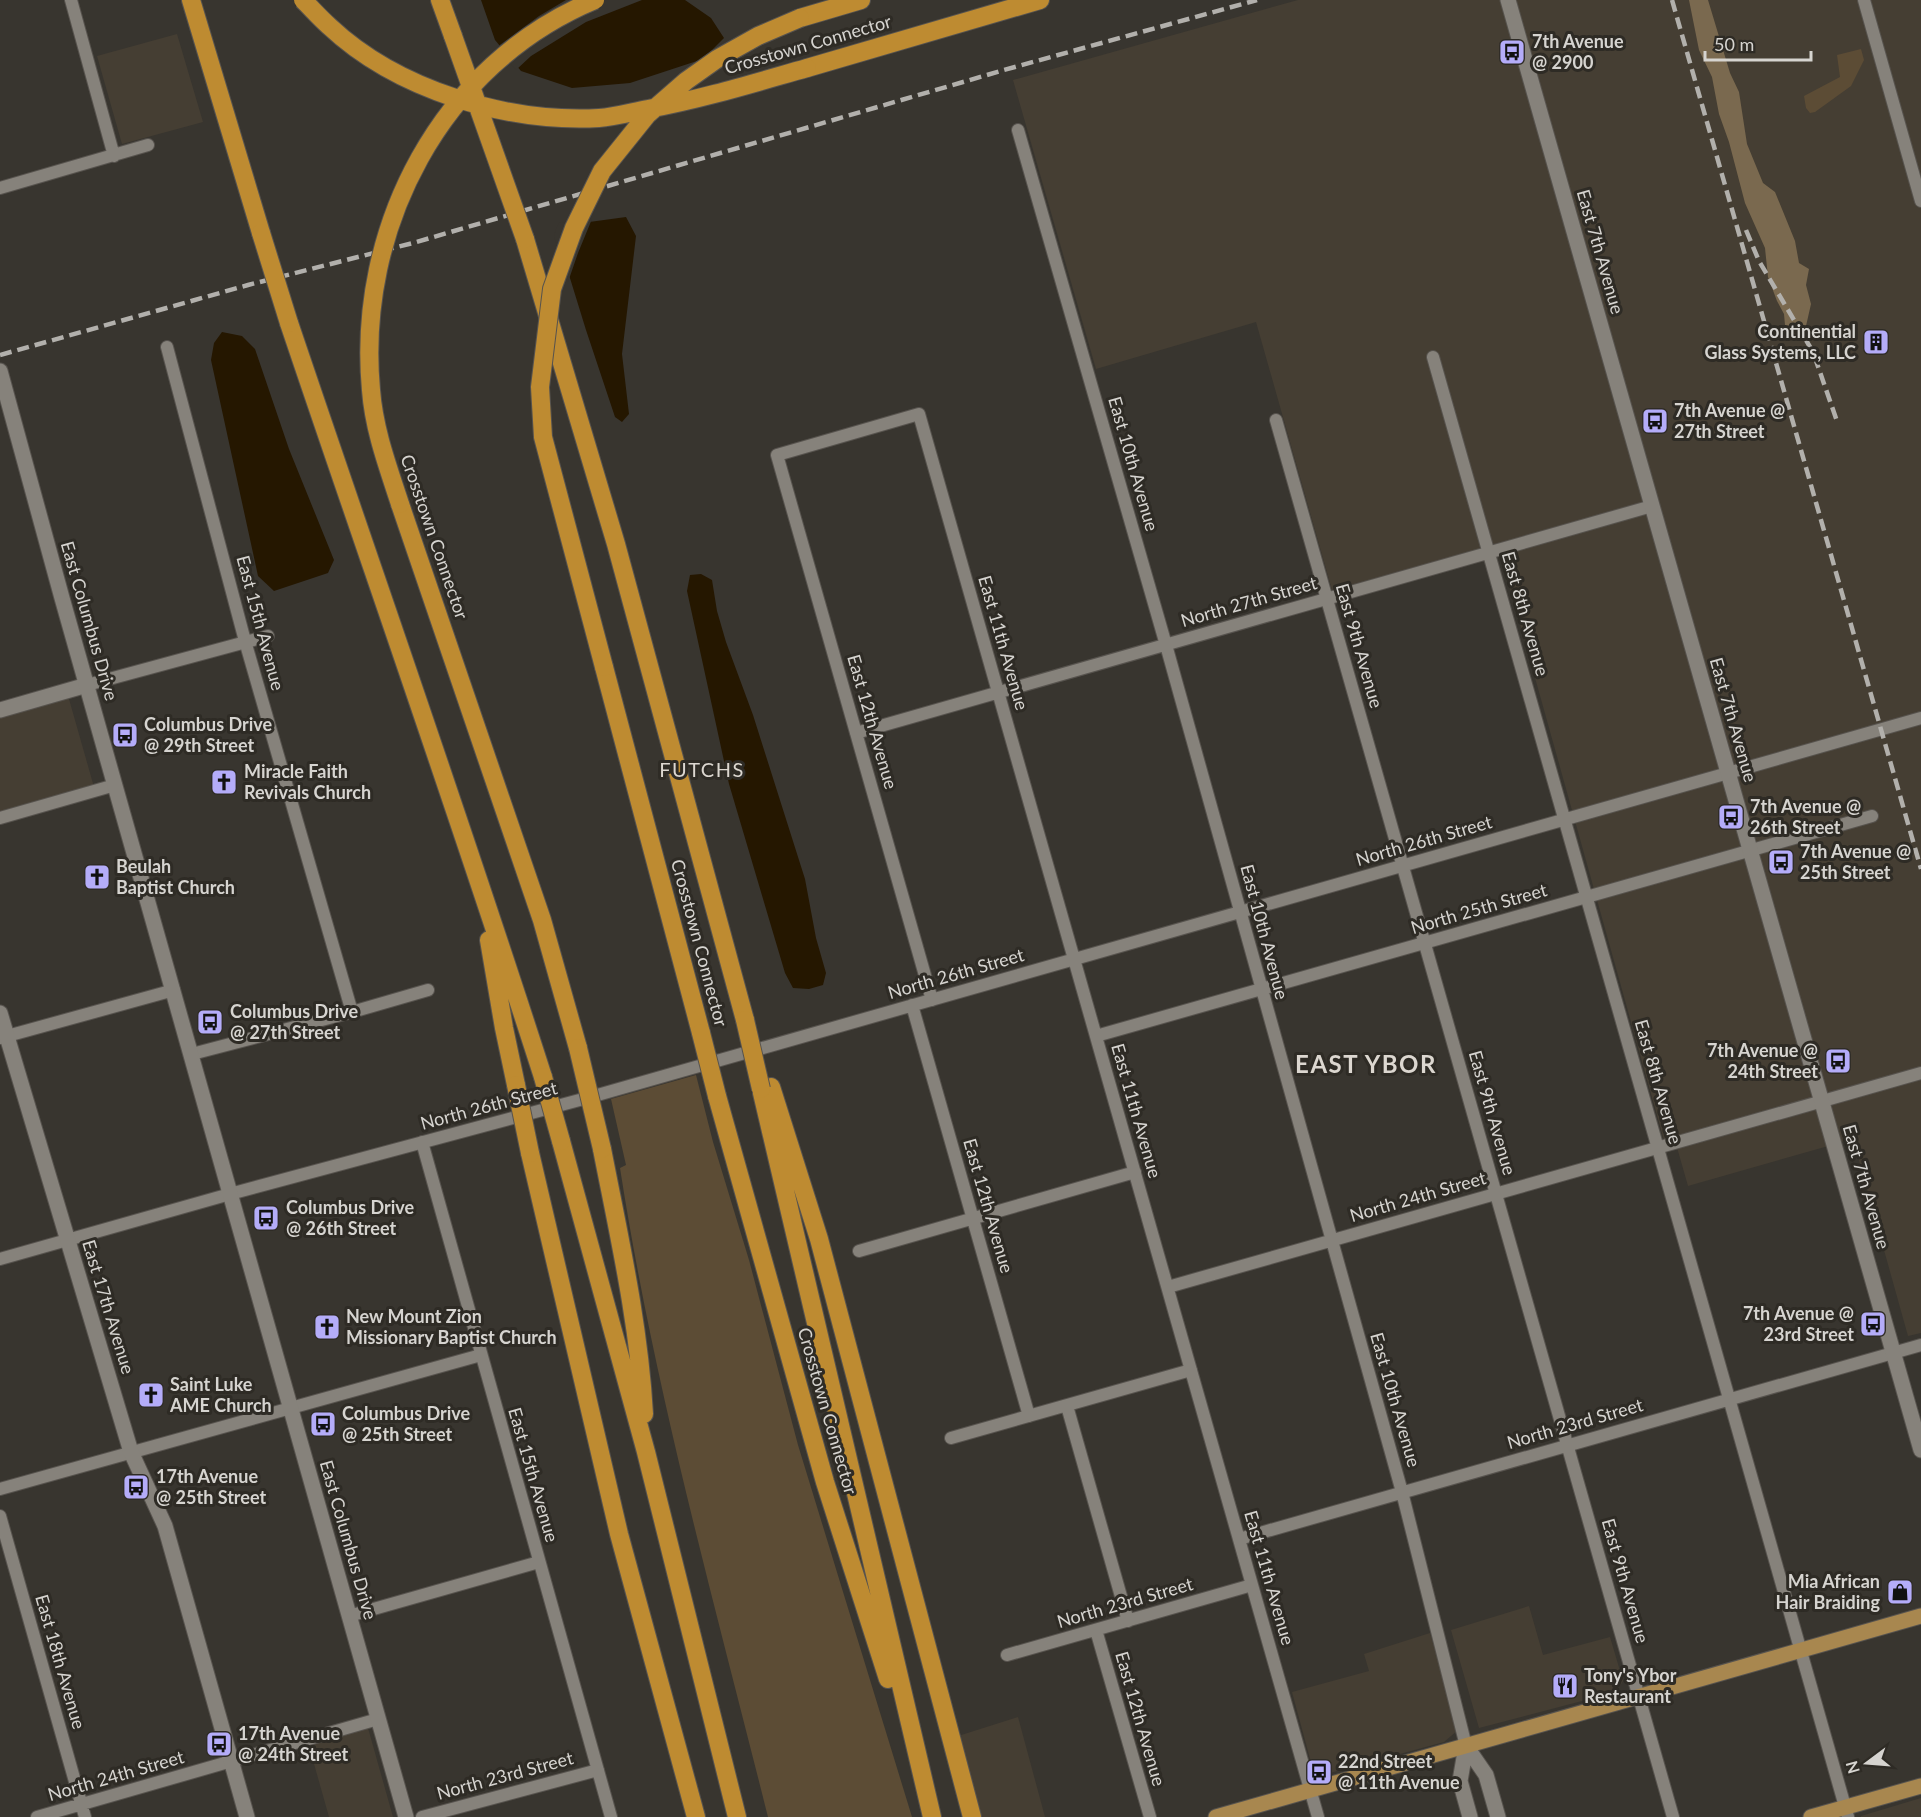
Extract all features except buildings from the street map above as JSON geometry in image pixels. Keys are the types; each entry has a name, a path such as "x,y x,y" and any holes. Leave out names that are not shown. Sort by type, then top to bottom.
{"highway":[{"path":"191,0 289,323 480,879 543,1077 646,1452 737,1817"},
{"name":"Crosstown Connector","path":"303,0 330,27 366,54 432,90 453,99 488,107 560,118 600,118 674,104 1040,0"},
{"path":"440,0 525,239 616,544 766,1088 930,1809"},
{"name":"Crosstown Connector","path":"595,0 552,22 512,50 474,85 428,143 399,198 386,235 376,274 369,333 369,365 375,421 400,504 535,900 578,1048 602,1149 635,1334 643,1395 646,1452"},
{"name":"Crosstown Connector","path":"861,0 800,18 758,36 717,59 686,81 647,115 626,139 602,171 574,228 552,289 540,387 543,436 717,1096 825,1482 930,1809"},
{"path":"480,879 504,1028 530,1153 619,1534 696,1817"},
{"path":"766,1088 828,1273 972,1817"}],"main road":[{"name":"East 7th Avenue","path":"1508,0 1921,1450"},
{"name":"East Columbus Drive","path":"0,371 406,1817"},
{"path":"0,710 87,686"},
{"name":"East 17th Avenue","path":"0,1013 3,1037 68,1241 131,1452 165,1526 247,1817"},
{"path":"1216,1817 1921,1616"},
{"path":"1466,1746 1460,1781 1470,1817"},
{"path":"1466,1746 1486,1775 1498,1817"},
{"path":"1811,1817 1846,1812 1921,1786"}],"street":[{"path":"71,0 114,156"},
{"path":"1864,0 1921,201"},
{"name":"East 10th Avenue","path":"1018,130 1166,645 1402,1492 1466,1746"},
{"path":"0,188 148,145"},
{"name":"East 15th Avenue","path":"167,347 245,640 352,1012"},
{"name":"East 8th Avenue","path":"1433,357 1846,1812"},
{"name":"East 11th Avenue","path":"777,455 920,414 1318,1817"},
{"name":"East 9th Avenue","path":"1276,420 1673,1817"},
{"name":"East 12th Avenue","path":"777,455 932,1000"},
{"name":"North 27th Street","path":"856,733 1652,507"},
{"path":"87,686 245,640 268,636"},
{"name":"North 26th Street","path":"0,1259 230,1194 587,1098 1921,718"},
{"path":"0,818 115,785"},
{"name":"North 25th Street","path":"1096,1036 1872,816"},
{"path":"3,1037 174,990"},
{"path":"192,1054 428,990"},
{"name":"East 12th Avenue","path":"912,1005 1029,1416"},
{"name":"North 24th Street","path":"1168,1287 1921,1073"},
{"name":"East 15th Avenue","path":"422,1142 611,1817"},
{"path":"859,1251 1135,1172"},
{"name":"North 23rd Street","path":"1239,1539 1921,1345"},
{"path":"0,1489 481,1355"},
{"path":"951,1438 1191,1370"},
{"path":"1066,1406 1128,1621"},
{"name":"East 18th Avenue","path":"0,1516 85,1817"},
{"path":"349,1616 539,1562"},
{"name":"North 23rd Street","path":"1007,1655 1252,1585"},
{"name":"East 12th Avenue","path":"1096,1630 1150,1817"},
{"name":"North 24th Street","path":"37,1817 378,1719"},
{"name":"North 23rd Street","path":"422,1817 598,1770"}],"shaded area":[{"path":"481,0 685,0 711,18 724,38 703,59 630,83 572,88 521,71 495,40"},
{"path":"1298,0 1921,0 1921,1333 1908,1336 1853,1139 1688,1186 1674,1137 1664,1140 1498,545 1332,590 1256,322 1096,369 1013,80"},
{"path":"1689,0 1708,0 1730,73 1739,92 1747,144 1763,183 1775,192 1795,241 1799,263 1809,269 1806,285 1811,304 1806,326 1797,335 1786,336 1784,314 1768,277 1765,248 1745,203 1719,114 1712,77 1699,50"},
{"path":"177,34 203,122 122,144 97,56"},
{"path":"1861,49 1864,60 1851,86 1815,112 1810,113 1806,108 1804,96 1840,77 1837,55"},
{"path":"626,217 636,236 622,354 629,414 622,422 615,417 557,236 560,226"},
{"path":"222,332 242,336 255,349 289,449 334,560 328,573 274,591 258,576 211,360 214,343"},
{"path":"701,574 712,580 717,611 726,642 753,715 805,879 816,938 826,973 823,985 809,989 793,988 785,973 729,784 687,591 690,575"},
{"path":"67,692 94,787 0,816 0,712"},
{"path":"696,1075 713,1142 749,1260 798,1445 912,1817 768,1817 686,1494 650,1332 620,1168 626,1165 611,1099"},
{"path":"1529,1606 1543,1655 1610,1637 1623,1681 1616,1692 1479,1728 1451,1630"},
{"path":"1430,1633 1458,1730 1444,1742 1315,1777 1292,1692 1369,1671 1364,1654"},
{"path":"1018,1717 1045,1817 976,1817 955,1737"},
{"path":"368,1728 393,1817 329,1817 309,1746"},
{"path":"1921,1798 1921,1817 1861,1817 1861,1816"}],"pier":[{"path":"566,0 642,0 586,22 531,56 516,70 497,47 539,16"},
{"path":"592,219 568,282 554,236 556,229 559,223"}],"railway":[{"path":"0,355 248,285 413,243 1004,70 1257,0"},
{"path":"1672,0 1921,869"},
{"path":"1746,230 1759,261 1813,352 1838,424"}],"place":[{"name":"7th Avenue @ 2900","path":"1512,52"},
{"name":"Continential Glass Systems, LLC","path":"1876,342"},
{"name":"7th Avenue @ 27th Street","path":"1655,421"},
{"name":"Columbus Drive @ 29th Street","path":"125,735"},
{"name":"Miracle Faith Revivals Church","path":"224,782"},
{"name":"7th Avenue @ 26th Street","path":"1731,817"},
{"name":"7th Avenue @ 25th Street","path":"1781,862"},
{"name":"Beulah Baptist Church","path":"97,877"},
{"name":"Columbus Drive @ 27th Street","path":"210,1022"},
{"name":"7th Avenue @ 24th Street","path":"1838,1061"},
{"name":"Columbus Drive @ 26th Street","path":"266,1218"},
{"name":"7th Avenue @ 23rd Street","path":"1873,1324"},
{"name":"New Mount Zion Missionary Baptist Church","path":"327,1327"},
{"name":"Saint Luke AME Church","path":"151,1395"},
{"name":"Columbus Drive @ 25th Street","path":"323,1424"},
{"name":"17th Avenue @ 25th Street","path":"136,1487"},
{"name":"Mia African Hair Braiding","path":"1900,1592"},
{"name":"Tony's Ybor Restaurant","path":"1565,1686"},
{"name":"17th Avenue @ 24th Street","path":"219,1744"},
{"name":"22nd Street @ 11th Avenue","path":"1319,1772"}],"district":[{"name":"FUTCHS","path":"702,770"},
{"name":"EAST YBOR","path":"1366,1065"}]}
